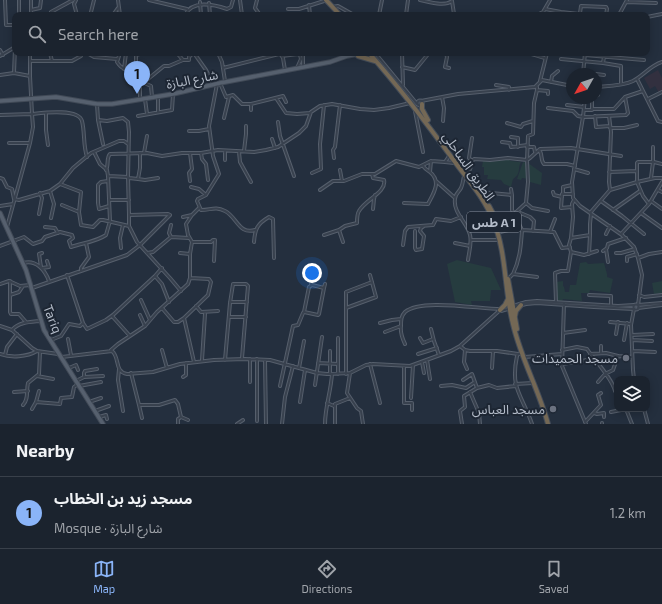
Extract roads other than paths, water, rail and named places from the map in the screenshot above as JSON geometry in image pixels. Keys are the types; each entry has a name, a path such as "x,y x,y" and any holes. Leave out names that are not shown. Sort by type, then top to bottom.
{"highway":[{"path":"324,0 337,12"},
{"path":"324,0 334,12"},
{"path":"363,56 377,61"},
{"name":"الطريق الساحلي","path":"373,56 411,103 420,104 450,155 480,192 495,217 500,232 513,319 522,355 549,424"},
{"name":"الطريق الساحلي","path":"374,56 410,96 428,120 489,211 500,240 510,297"},
{"path":"420,104 428,120"},
{"path":"510,297 521,304 513,319 507,312 500,311 510,297"},
{"name":"الطريق الساحلي","path":"522,355 549,424"}],"main road":[{"name":"شارع البازة","path":"0,101 62,97 97,104 112,104 173,94 350,56"},
{"name":"Tariq","path":"0,213 23,263 31,286 40,321 59,356 103,424"}],"street":[{"path":"5,0 6,25 12,25"},
{"path":"19,0 19,12"},
{"path":"30,0 31,10 40,8 41,0"},
{"path":"51,12 72,0"},
{"path":"76,0 74,4 76,12"},
{"path":"90,12 94,0"},
{"path":"118,0 119,12"},
{"path":"149,0 187,9"},
{"path":"186,12 192,4 202,1 227,9 231,7 232,0"},
{"path":"240,0 242,12"},
{"path":"257,0 256,8 258,12"},
{"path":"288,9 299,9 324,0"},
{"path":"380,12 382,0"},
{"path":"406,12 408,0"},
{"path":"420,0 444,4 449,4 452,1 454,12"},
{"path":"543,12 550,0"},
{"path":"201,12 202,1"},
{"path":"620,12 626,1 656,4"},
{"path":"209,3 210,12"},
{"path":"309,5 310,12"},
{"path":"332,7 338,6 349,12"},
{"path":"580,12 581,6 606,8 607,12"},
{"path":"115,12 118,8"},
{"path":"545,9 555,12"},
{"path":"650,16 662,14"},
{"path":"0,50 1,55 12,50"},
{"path":"14,73 15,56"},
{"path":"6,228 30,143 32,114 30,56"},
{"path":"51,56 52,60"},
{"path":"30,61 72,61 80,56"},
{"path":"92,56 117,59"},
{"path":"118,56 117,63 124,69 141,68 141,64"},
{"path":"124,69 126,56"},
{"path":"136,56 136,68"},
{"path":"180,56 183,60"},
{"path":"140,99 140,83 148,79 164,66 169,66 183,60 189,60 190,56"},
{"path":"196,56 206,70 219,84 227,98 233,95 241,103 251,104 283,96 286,102"},
{"path":"199,208 197,199 206,195 219,174 212,151 209,129 210,118 223,68 219,56"},
{"path":"223,68 271,56"},
{"path":"282,56 285,70"},
{"path":"297,68 300,56"},
{"path":"303,56 303,67"},
{"path":"374,56 420,104"},
{"path":"402,56 403,85"},
{"path":"402,67 415,70 427,56"},
{"path":"446,56 445,67 449,68"},
{"path":"514,214 518,212 526,203 528,182 528,135 533,134 534,103 545,58 535,56"},
{"path":"584,68 585,56"},
{"path":"598,56 644,60"},
{"path":"603,63 604,57"},
{"path":"561,59 621,66 621,84"},
{"path":"602,86 629,83 651,67 662,62"},
{"path":"551,82 552,76 558,71"},
{"path":"0,75 14,73 30,76"},
{"path":"637,78 658,121 662,122"},
{"path":"540,81 542,80 566,85"},
{"path":"142,82 150,85 152,97"},
{"path":"496,85 509,87 509,90"},
{"path":"420,104 442,97 509,90 537,88 548,91 548,94"},
{"path":"584,110 614,109 625,97 644,91"},
{"path":"648,99 662,92"},
{"path":"138,116 172,110 173,94"},
{"path":"158,96 158,112"},
{"path":"224,118 229,97"},
{"path":"442,97 444,108 443,121"},
{"path":"548,108 572,110 578,116 583,117 628,114 625,97"},
{"path":"145,98 147,114"},
{"path":"276,98 286,113 310,113"},
{"path":"106,170 108,167 107,157 110,154 144,153 162,156 190,153 201,154 212,151 262,151 275,148 283,144 304,128 310,113 314,109 324,105 340,105 374,110 411,103"},
{"path":"97,104 98,120 103,144"},
{"path":"251,104 251,110"},
{"path":"420,104 416,118 423,152"},
{"path":"556,302 555,273 568,271 571,252 570,247 573,217 572,207 574,200 572,185 584,104"},
{"path":"593,104 593,109"},
{"path":"312,173 321,169 320,144 324,105"},
{"path":"334,158 333,150 335,147 340,105"},
{"path":"567,105 584,107"},
{"path":"598,109 596,116 596,127 624,128 637,125"},
{"path":"0,115 59,112 79,116 82,121 87,158"},
{"path":"46,113 48,145"},
{"path":"609,116 610,190"},
{"path":"98,120 107,121 123,118 128,122 129,226 140,245 181,291"},
{"path":"507,124 521,127 523,124 533,121"},
{"path":"278,122 280,136 294,176"},
{"path":"244,151 246,126"},
{"path":"189,131 209,129"},
{"path":"144,153 147,136"},
{"path":"510,137 518,138 518,147"},
{"path":"272,138 275,148"},
{"path":"468,260 471,240 465,222 456,209 455,198 462,185 464,173 469,171 472,161 469,158 472,138"},
{"path":"14,199 19,200 50,191 60,184 73,168 94,152 119,141 124,141 128,144"},
{"path":"502,142 510,143 511,147 518,147 522,145 534,147 535,153"},
{"path":"9,143 30,143"},
{"path":"652,178 653,147"},
{"path":"472,161 474,159 490,160 508,158 527,160 538,150 547,148 578,149 621,156"},
{"path":"538,150 541,153 542,162 544,164 567,164 588,173"},
{"path":"224,151 225,160"},
{"path":"0,246 12,240 25,237 31,244 33,244 42,241 45,237 61,232 72,235 73,238 69,241 70,247 99,240 106,235 110,221 108,176 106,170 98,162 94,152"},
{"path":"239,152 240,162 251,182"},
{"path":"138,179 140,163 139,153"},
{"path":"190,153 192,169 189,173 190,181"},
{"path":"201,154 202,159 206,164 208,180"},
{"path":"445,162 450,155"},
{"path":"320,190 333,181 342,181 362,174 375,174 396,161 418,167 431,161 456,163"},
{"path":"430,172 431,161"},
{"path":"662,164 653,162 637,163 637,182 640,190 650,202 662,209"},
{"path":"423,166 430,172 435,181 455,198"},
{"path":"340,170 342,181"},
{"path":"609,172 637,171"},
{"path":"324,235 339,230 345,226 357,223 357,215 360,209 369,199 383,188 385,182 383,179 373,178 372,174"},
{"path":"108,176 145,180 158,178"},
{"path":"0,178 3,179 7,187 12,189 14,199"},
{"path":"589,254 591,213 610,190 652,178 662,178"},
{"path":"108,181 101,182 98,185 98,203 99,209 109,206"},
{"path":"404,203 429,204 430,198 435,193 435,181"},
{"path":"621,234 650,202 662,182"},
{"path":"60,184 81,192 79,212 81,226 93,227 101,220 129,226"},
{"path":"572,185 563,187 561,208 572,207"},
{"path":"191,187 199,189 206,195"},
{"path":"508,279 513,274 517,265 522,230 512,210 511,189"},
{"path":"614,210 640,190"},
{"path":"658,190 662,192"},
{"path":"50,191 54,204 51,218"},
{"path":"480,192 512,195"},
{"path":"553,192 554,195 562,197"},
{"path":"39,214 42,198 40,193"},
{"path":"563,193 573,194"},
{"path":"373,209 376,194"},
{"path":"110,200 129,200"},
{"path":"574,200 626,238 637,254 642,275 642,282 631,322 634,376"},
{"path":"601,201 632,223 644,234"},
{"path":"0,206 13,203"},
{"path":"526,203 532,208 548,211"},
{"path":"62,205 79,212"},
{"path":"0,326 12,330 27,345 39,352 59,356 111,350 145,326 188,284 190,278 190,254 192,242 186,231 186,224 199,208"},
{"path":"199,208 202,210 213,208 225,211 242,229 249,232 255,230 267,218 273,219 274,258"},
{"path":"518,212 529,216 534,221 532,231"},
{"path":"641,213 662,228"},
{"path":"0,284 10,281 18,286 31,286 120,259 130,254 170,216 168,214 130,215"},
{"path":"183,217 192,215"},
{"path":"403,245 406,229 410,226 433,224 436,219 450,221 461,217"},
{"path":"550,232 555,219"},
{"path":"121,248 120,238 123,225"},
{"path":"171,225 169,233 171,237"},
{"path":"415,231 415,248 416,250 419,250 422,249 424,238 420,228 425,225"},
{"path":"606,234 610,226"},
{"path":"44,227 55,228 58,233"},
{"path":"500,232 518,228 522,230 550,232 554,233 562,248 570,247"},
{"path":"254,242 255,230"},
{"path":"339,230 343,242"},
{"path":"571,238 590,235"},
{"path":"147,253 153,252 171,237 189,238"},
{"path":"603,251 608,244 626,238"},
{"path":"192,242 211,242 216,240 214,261"},
{"path":"471,240 500,240"},
{"path":"81,271 81,268 88,257 86,243"},
{"path":"455,243 470,246"},
{"path":"606,248 608,262"},
{"path":"616,253 634,249"},
{"path":"571,252 583,255 597,251"},
{"path":"180,252 190,254"},
{"path":"638,258 648,254 662,252"},
{"path":"42,253 39,254 41,268 49,281"},
{"path":"627,261 627,258 637,254"},
{"path":"23,263 30,262 41,268 48,267 47,261"},
{"path":"67,275 83,323 88,329 112,316 162,268"},
{"path":"513,274 537,277"},
{"path":"280,386 283,369 286,364 293,326 298,325 304,312 312,275"},
{"path":"346,308 376,297 370,275"},
{"path":"155,276 162,284 169,302"},
{"path":"162,308 174,322 178,322 208,295 211,281 209,279 190,278"},
{"path":"10,281 10,313 18,314 26,322"},
{"path":"346,374 347,292 372,282"},
{"path":"225,360 230,302 234,284 247,284 242,359"},
{"path":"304,312 319,314 325,284"},
{"path":"311,285 324,288"},
{"path":"10,295 19,292 23,286"},
{"path":"589,295 611,296 611,306"},
{"path":"639,295 644,298 662,295"},
{"path":"141,300 150,320"},
{"path":"119,370 124,374 153,372 202,360 257,359 286,364 317,373 346,374 370,364 404,366 413,365 451,351 460,346 500,311 521,304 537,301 556,302 563,305 635,307 662,304"},
{"path":"230,302 247,302"},
{"path":"635,307 637,302"},
{"path":"521,304 537,303 635,307 662,304"},
{"path":"405,344 401,334 401,319 405,312 415,307 455,305 500,311"},
{"path":"563,305 562,364 585,423 601,405 598,395 601,392"},
{"path":"196,306 201,312 218,311"},
{"path":"202,360 205,314"},
{"path":"140,315 145,326"},
{"path":"112,316 130,336"},
{"path":"229,317 246,317"},
{"path":"184,318 194,362"},
{"path":"380,324 401,319"},
{"path":"12,330 17,325 26,322 40,321"},
{"path":"610,322 631,322"},
{"path":"616,334 618,322"},
{"path":"50,340 61,336 69,324 80,326 83,323"},
{"path":"624,340 627,323"},
{"path":"385,332 401,326"},
{"path":"431,329 439,355"},
{"path":"563,333 585,330"},
{"path":"5,355 6,347 17,334"},
{"path":"632,335 653,334"},
{"path":"315,385 322,337"},
{"path":"338,338 338,374"},
{"path":"420,338 423,343 433,339"},
{"path":"68,339 72,355"},
{"path":"632,340 652,341"},
{"path":"299,368 304,341"},
{"path":"460,346 465,350 470,351 493,351 522,355 562,354"},
{"path":"601,346 601,353"},
{"path":"562,350 584,347 587,348 604,374 612,382 614,388"},
{"path":"418,354 437,348"},
{"path":"111,350 115,354 119,370 118,380 123,411"},
{"path":"162,350 167,368"},
{"path":"465,350 464,362 467,369"},
{"path":"325,424 330,389 330,351"},
{"path":"492,368 493,351"},
{"path":"633,351 655,352"},
{"path":"0,354 10,357 39,352"},
{"path":"23,405 26,403 28,383 37,376 39,370 39,352"},
{"path":"590,354 606,353 632,357"},
{"path":"522,355 515,369 515,385 532,424"},
{"path":"598,382 604,374 613,370 618,356"},
{"path":"250,359 250,382"},
{"path":"257,359 257,421"},
{"path":"562,364 594,359"},
{"path":"265,360 266,424"},
{"path":"427,360 430,379"},
{"path":"422,362 424,373"},
{"path":"183,377 186,376 186,363"},
{"path":"318,363 338,364"},
{"path":"370,364 380,403"},
{"path":"68,368 76,365 78,370"},
{"path":"411,398 413,365"},
{"path":"282,424 286,393 293,366"},
{"path":"404,366 404,403 412,403 412,410"},
{"path":"36,402 60,404 61,398 72,397 74,387 84,377 85,371 97,369"},
{"path":"300,402 305,370"},
{"path":"131,373 142,418"},
{"path":"350,373 347,390 350,398 361,411 363,424"},
{"path":"463,380 472,374 477,388"},
{"path":"37,376 53,379"},
{"path":"84,377 103,376"},
{"path":"78,384 101,382"},
{"path":"441,386 466,388 475,382"},
{"path":"462,424 460,411 465,407 464,396 477,388 486,385 492,385 497,388 533,384"},
{"path":"14,392 28,390"},
{"path":"32,409 39,391"},
{"path":"470,392 479,413 480,424"},
{"path":"89,402 100,398"},
{"path":"335,424 335,403 350,398"},
{"path":"140,405 158,405 175,400 178,405 180,417 178,419 178,424"},
{"path":"327,403 334,406"},
{"path":"95,411 109,406"},
{"path":"628,412 632,424"},
{"path":"645,412 648,423 645,424"},
{"path":"594,413 603,413 604,417"},
{"path":"99,417 106,415 107,419"},
{"path":"180,417 188,420"},
{"path":"236,424 243,420"}],"place":[{"name":"مسجد زيد بن الخطاب","path":"137,94"},
{"name":"مسجد الحميدات","path":"626,358"},
{"name":"مسجد العباس","path":"553,409"}]}
